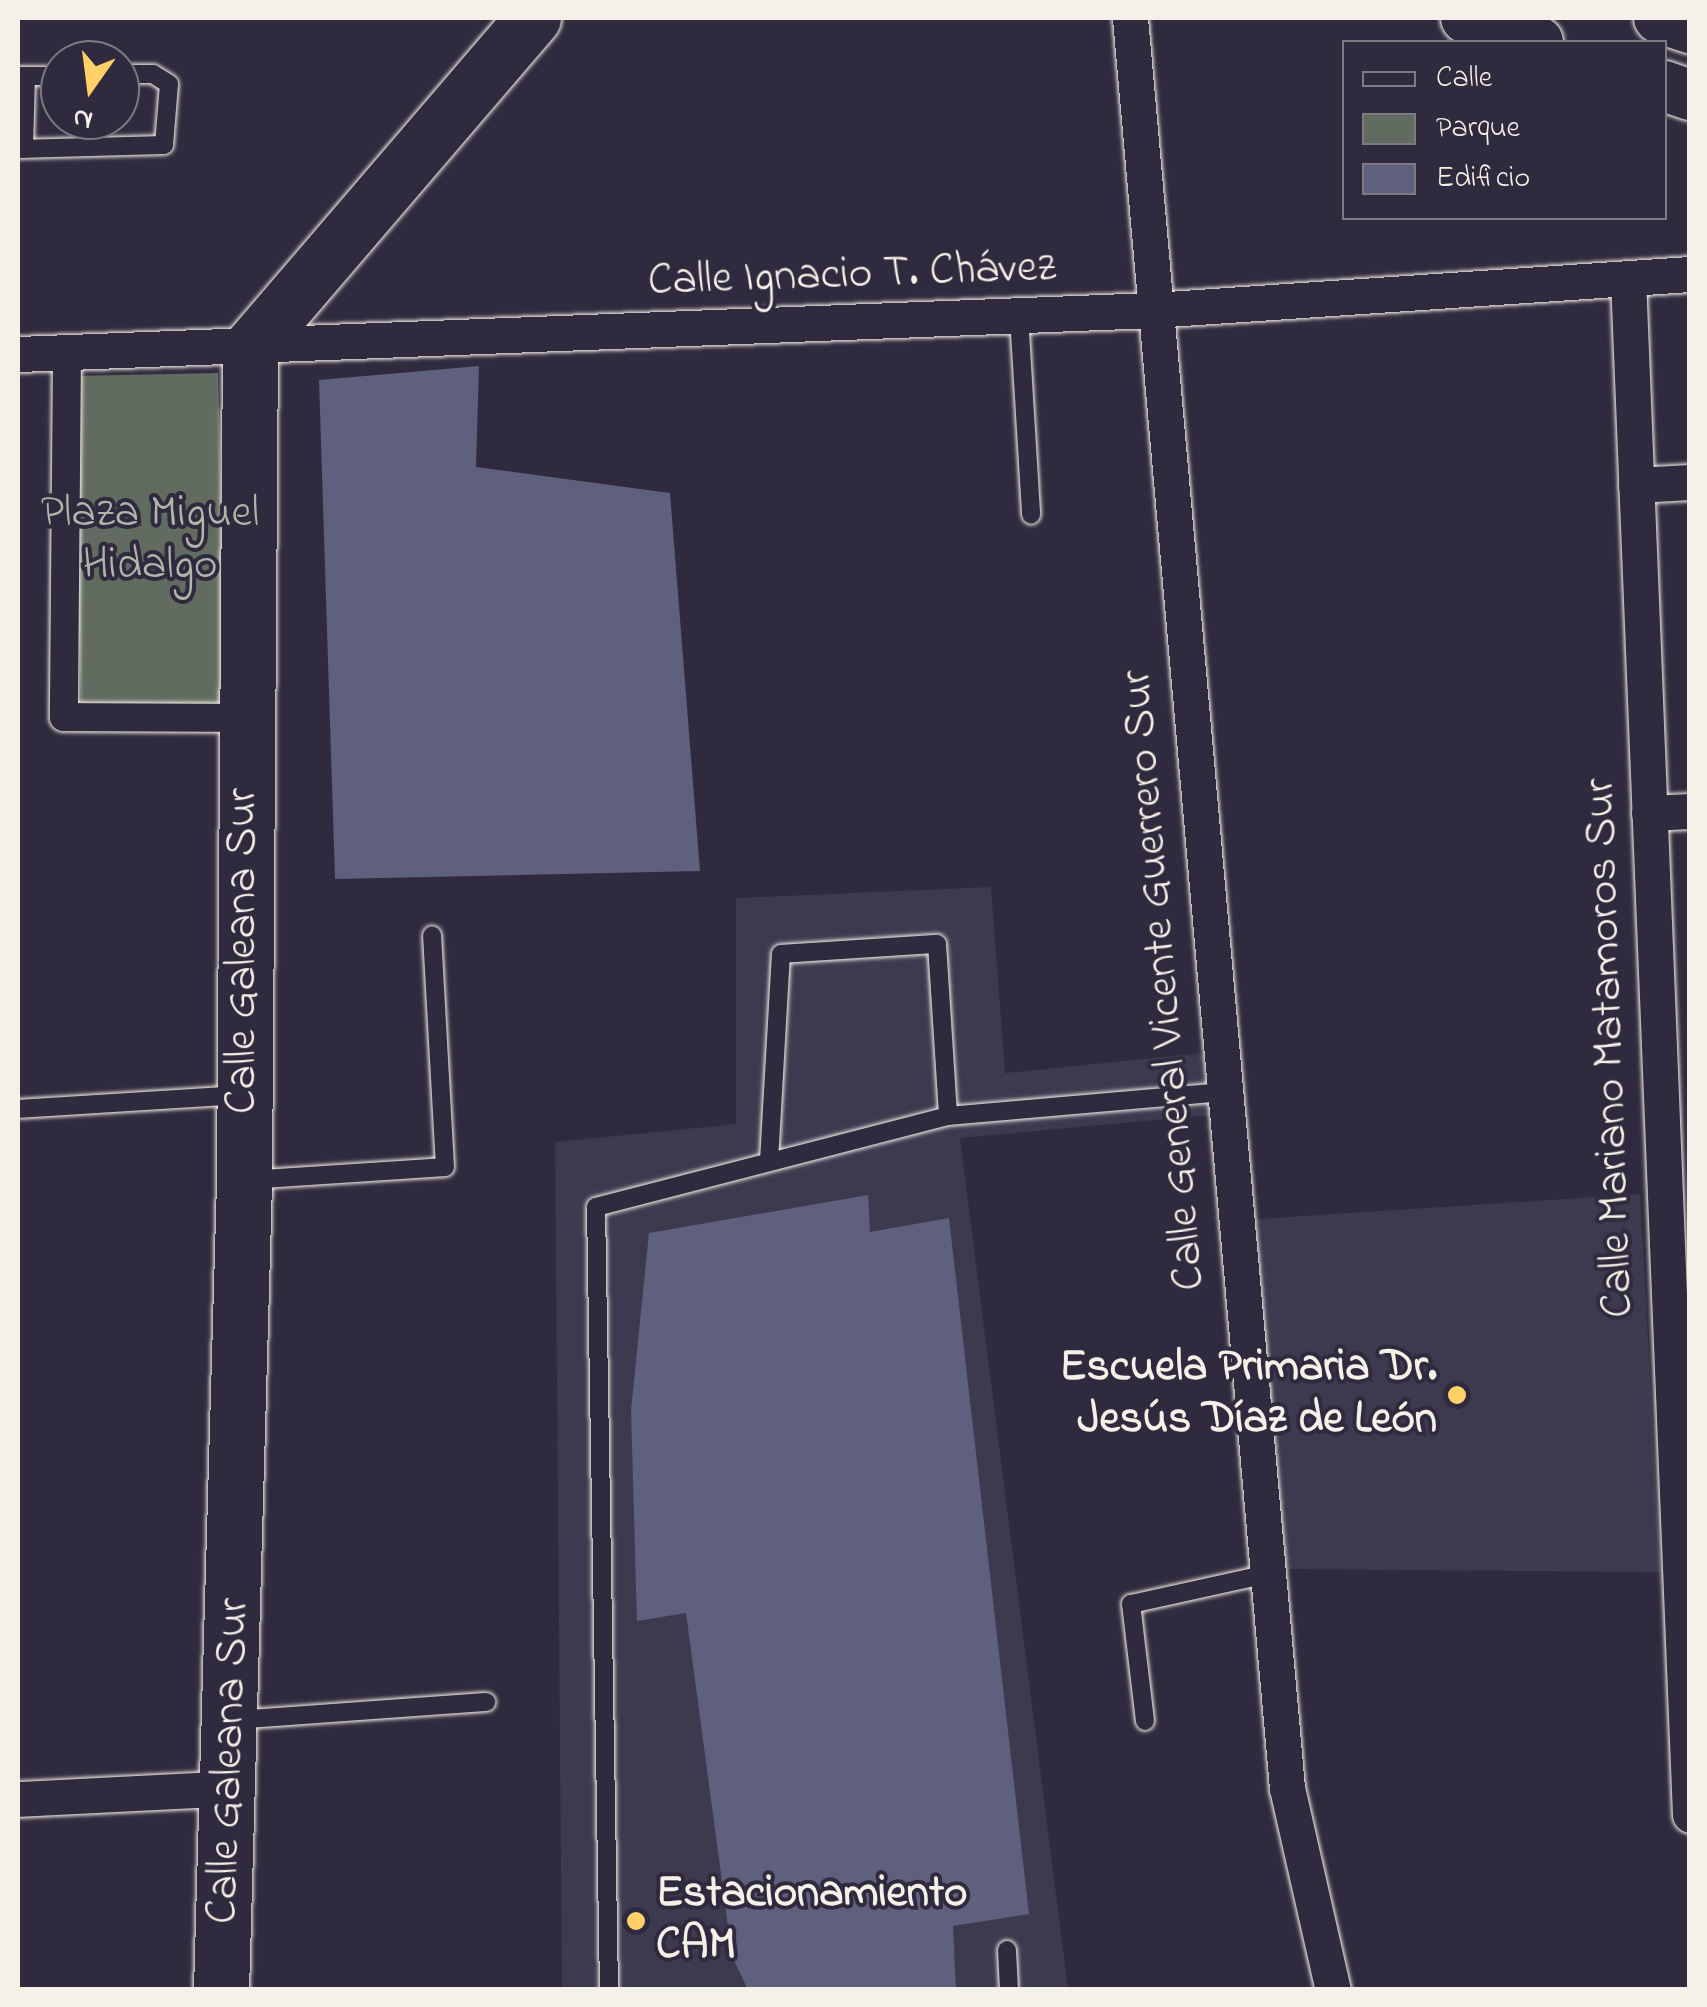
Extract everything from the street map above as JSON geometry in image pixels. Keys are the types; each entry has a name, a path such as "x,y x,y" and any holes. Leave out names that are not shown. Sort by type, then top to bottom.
{"main road":[{"path":"250,348 533,18"},
{"path":"1466,18 1532,40"},
{"path":"1659,18 1690,28"},
{"name":"Calle Galeana Sur","path":"221,1990 233,1788 244,1180 243,718 250,348"}],"street":[{"name":"Calle General Vicente Guerrero Sur","path":"1130,18 1286,1788 1332,1990"},
{"name":"Calle Ignacio T. Chávez","path":"18,354 1153,310 1690,274"},
{"name":"Calle Mariano Matamoros Sur","path":"1628,278 1649,812 1676,1144 1690,1815"},
{"path":"67,355 64,717 243,718"},
{"path":"1636,485 1690,482"},
{"path":"1649,812 1690,811"},
{"path":"18,1799 233,1788"}],"lane":[{"path":"22,76 21,149 164,144 169,84 154,74 140,74"},
{"path":"1018,316 1031,514"},
{"path":"244,1180 445,1167 432,935"},
{"path":"769,1161 780,954 937,944 948,1116"},
{"path":"609,1990 596,1207 948,1116 1222,1092"},
{"path":"18,1109 245,1094"},
{"path":"1145,1721 1131,1604 1267,1574"},
{"path":"234,1720 486,1702"},
{"path":"1008,1950 1009,1990"}],"shaded area":[{"path":"991,887 1005,1073 1203,1053 1211,1115 960,1138 1068,1989 562,1989 555,1142 736,1124 736,898"},
{"name":"Escuela Primaria Dr. Jesús Díaz de León","path":"1640,1194 1660,1572 1281,1569 1245,1220"}],"green space":[{"name":"Plaza Miguel Hidalgo","path":"218,373 226,706 81,709 73,376"}],"building":[{"path":"479,366 476,467 670,493 700,871 335,879 319,380"},
{"path":"868,1195 870,1232 949,1218 1029,1914 953,1926 956,1990 748,1990 732,1956 686,1613 637,1621 631,1410 649,1233"}],"place":[{"name":"Escuela Primaria Dr. Jesús Díaz de León","path":"1457,1395"},
{"name":"Estacionamiento CAM","path":"636,1921"}]}
